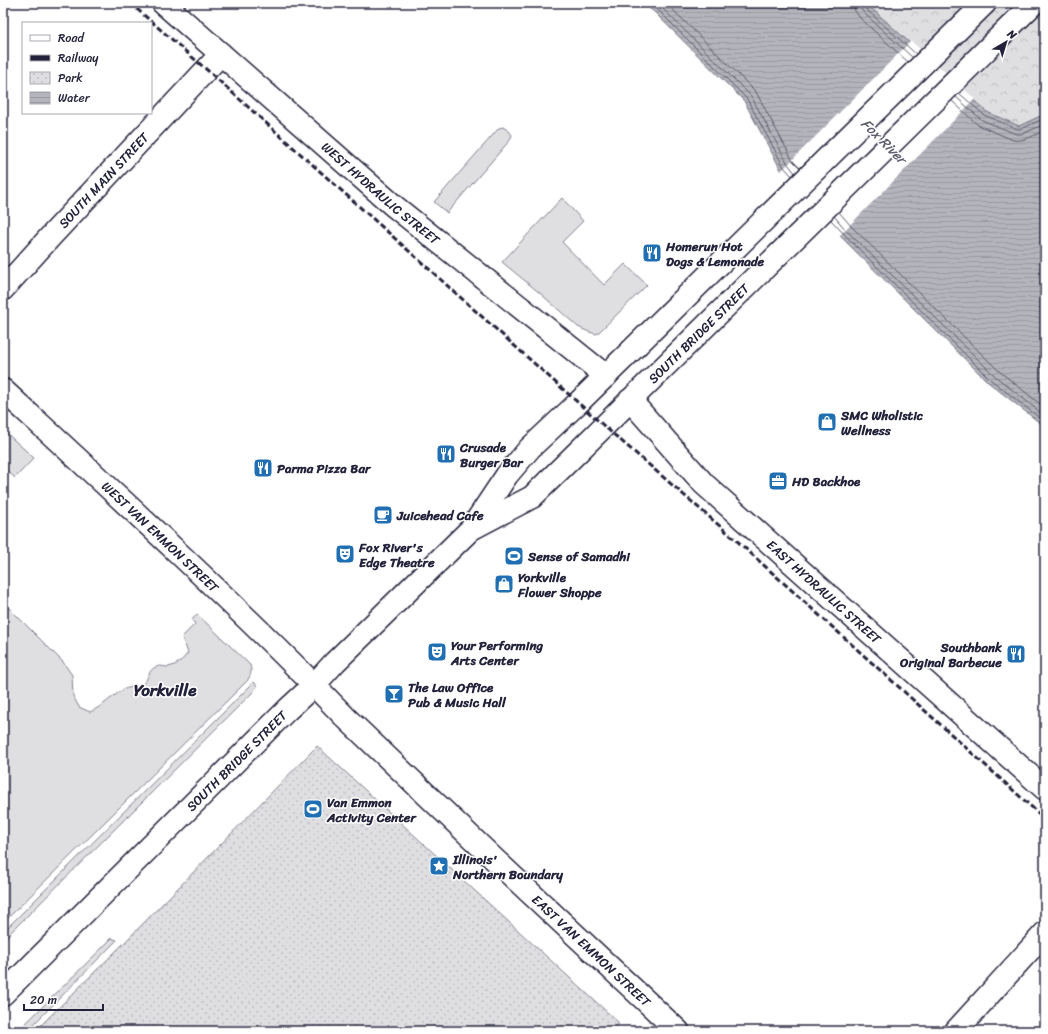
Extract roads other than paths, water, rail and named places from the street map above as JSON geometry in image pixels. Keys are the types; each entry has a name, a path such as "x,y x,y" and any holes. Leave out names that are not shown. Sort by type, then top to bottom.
{"main road":[{"name":"WEST HYDRAULIC STREET","path":"163,3 394,206 606,376"},
{"name":"SOUTH BRIDGE STREET","path":"3,994 287,710 314,686 336,662 471,529 507,475 526,454 985,3"},
{"name":"SOUTH BRIDGE STREET","path":"471,529 532,497 1034,3"},
{"name":"SOUTH MAIN STREET","path":"3,290 221,54"},
{"name":"WEST VAN EMMON STREET","path":"3,390 118,496 270,641 314,686"},
{"name":"EAST HYDRAULIC STREET","path":"630,400 704,484 1045,789"},
{"name":"EAST VAN EMMON STREET","path":"314,686 493,858 678,1031"},
{"path":"956,1031 1045,933"}],"water":[{"name":"Fox River","path":"642,3 867,3 987,112 1019,126 1045,114 1045,427 989,383 840,236 781,170 744,101 653,11"}],"railway":[{"path":"130,3 152,22"},
{"path":"152,22 604,426 736,540 1045,819"}],"place":[{"name":"Homerun Hot Dogs & Lemonade","path":"652,253"},
{"name":"SMC Wholistic Wellness","path":"827,422"},
{"name":"Crusade Burger Bar","path":"446,454"},
{"name":"Parma Pizza Bar","path":"263,468"},
{"name":"HD Backhoe","path":"778,481"},
{"name":"Juicehead Cafe","path":"383,515"},
{"name":"Fox River's Edge Theatre","path":"345,554"},
{"name":"Sense of Samadhi","path":"514,556"},
{"name":"Yorkville Flower Shoppe","path":"504,584"},
{"name":"Your Performing Arts Center","path":"437,652"},
{"name":"Southbank Original Barbecue","path":"1016,654"},
{"name":"The Law Office Pub & Music Hall","path":"394,694"},
{"name":"Van Emmon Activity Center","path":"313,809"},
{"name":"Illinois' Northern Boundary","path":"439,866"}],"district":[{"name":"Yorkville","path":"165,690"}]}
